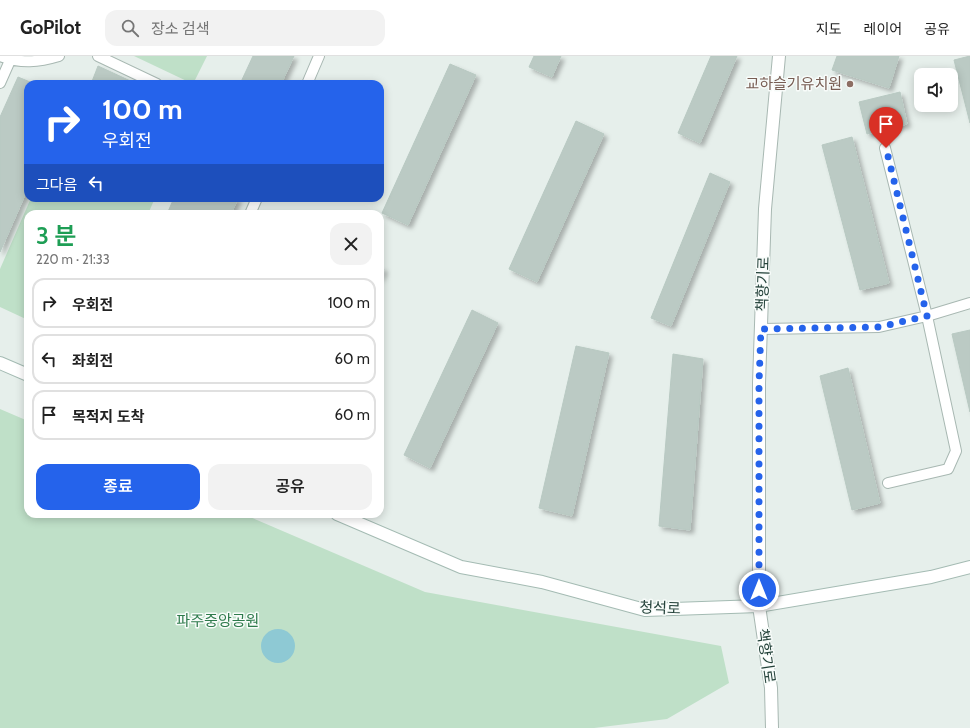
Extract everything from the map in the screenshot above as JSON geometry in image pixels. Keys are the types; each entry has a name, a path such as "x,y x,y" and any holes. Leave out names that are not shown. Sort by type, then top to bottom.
{"main road":[{"name":"책향기로","path":"772,728 771,688 759,606 759,383 765,209 779,56"},
{"path":"0,363 24,373"},
{"name":"청석로","path":"346,518 461,567 542,582 645,610 759,606 931,577 970,567"}],"lane":[{"path":"0,56 36,62 60,56"},
{"path":"98,56 149,80"},
{"path":"309,80 319,56"},
{"path":"0,83 11,58"},
{"path":"886,148 927,316 956,451 948,469 888,483"},
{"path":"761,329 879,327 927,316 970,303"}],"green space":[{"path":"134,56 207,56 195,80 185,80"},
{"path":"29,202 153,202 150,210 26,210"},
{"path":"24,214 24,318 0,307 0,269"},
{"name":"파주중앙공원","path":"0,409 24,419 24,518 252,518 425,592 721,646 729,683 667,719 594,728 0,728"}],"water":[{"path":"281,629 290,634 294,639 294,653 290,658 285,662 275,663 271,662 262,653 261,643 262,639 271,630"}],"building":[{"path":"253,56 294,56 283,80 242,80"},
{"path":"534,56 561,56 552,77 529,67"},
{"path":"711,56 737,56 700,143 678,133"},
{"path":"837,56 899,56 889,88 832,70"},
{"path":"970,56 970,123 958,76 958,68 956,68 954,60"},
{"path":"450,64 476,75 408,225 384,214 383,210"},
{"path":"98,66 128,80 93,80"},
{"path":"18,77 25,80 24,80 24,197 0,252 0,117"},
{"path":"900,92 907,124 867,134 859,102"},
{"path":"576,121 604,134 537,282 509,269"},
{"path":"852,137 889,283 860,290 822,145"},
{"path":"710,173 730,182 671,326 651,318"},
{"path":"172,202 236,202 233,210 169,210"},
{"path":"472,310 498,323 430,468 404,455"},
{"path":"970,330 970,412 952,334"},
{"path":"576,346 609,353 572,516 539,508"},
{"path":"673,354 703,359 690,530 659,526"},
{"path":"848,368 880,503 852,510 820,376"}],"place":[{"name":"교하슬기유치원","path":"850,84"}],"route":[{"path":"759,590 759,383 762,353 761,329 879,327 927,316 886,148"}]}
